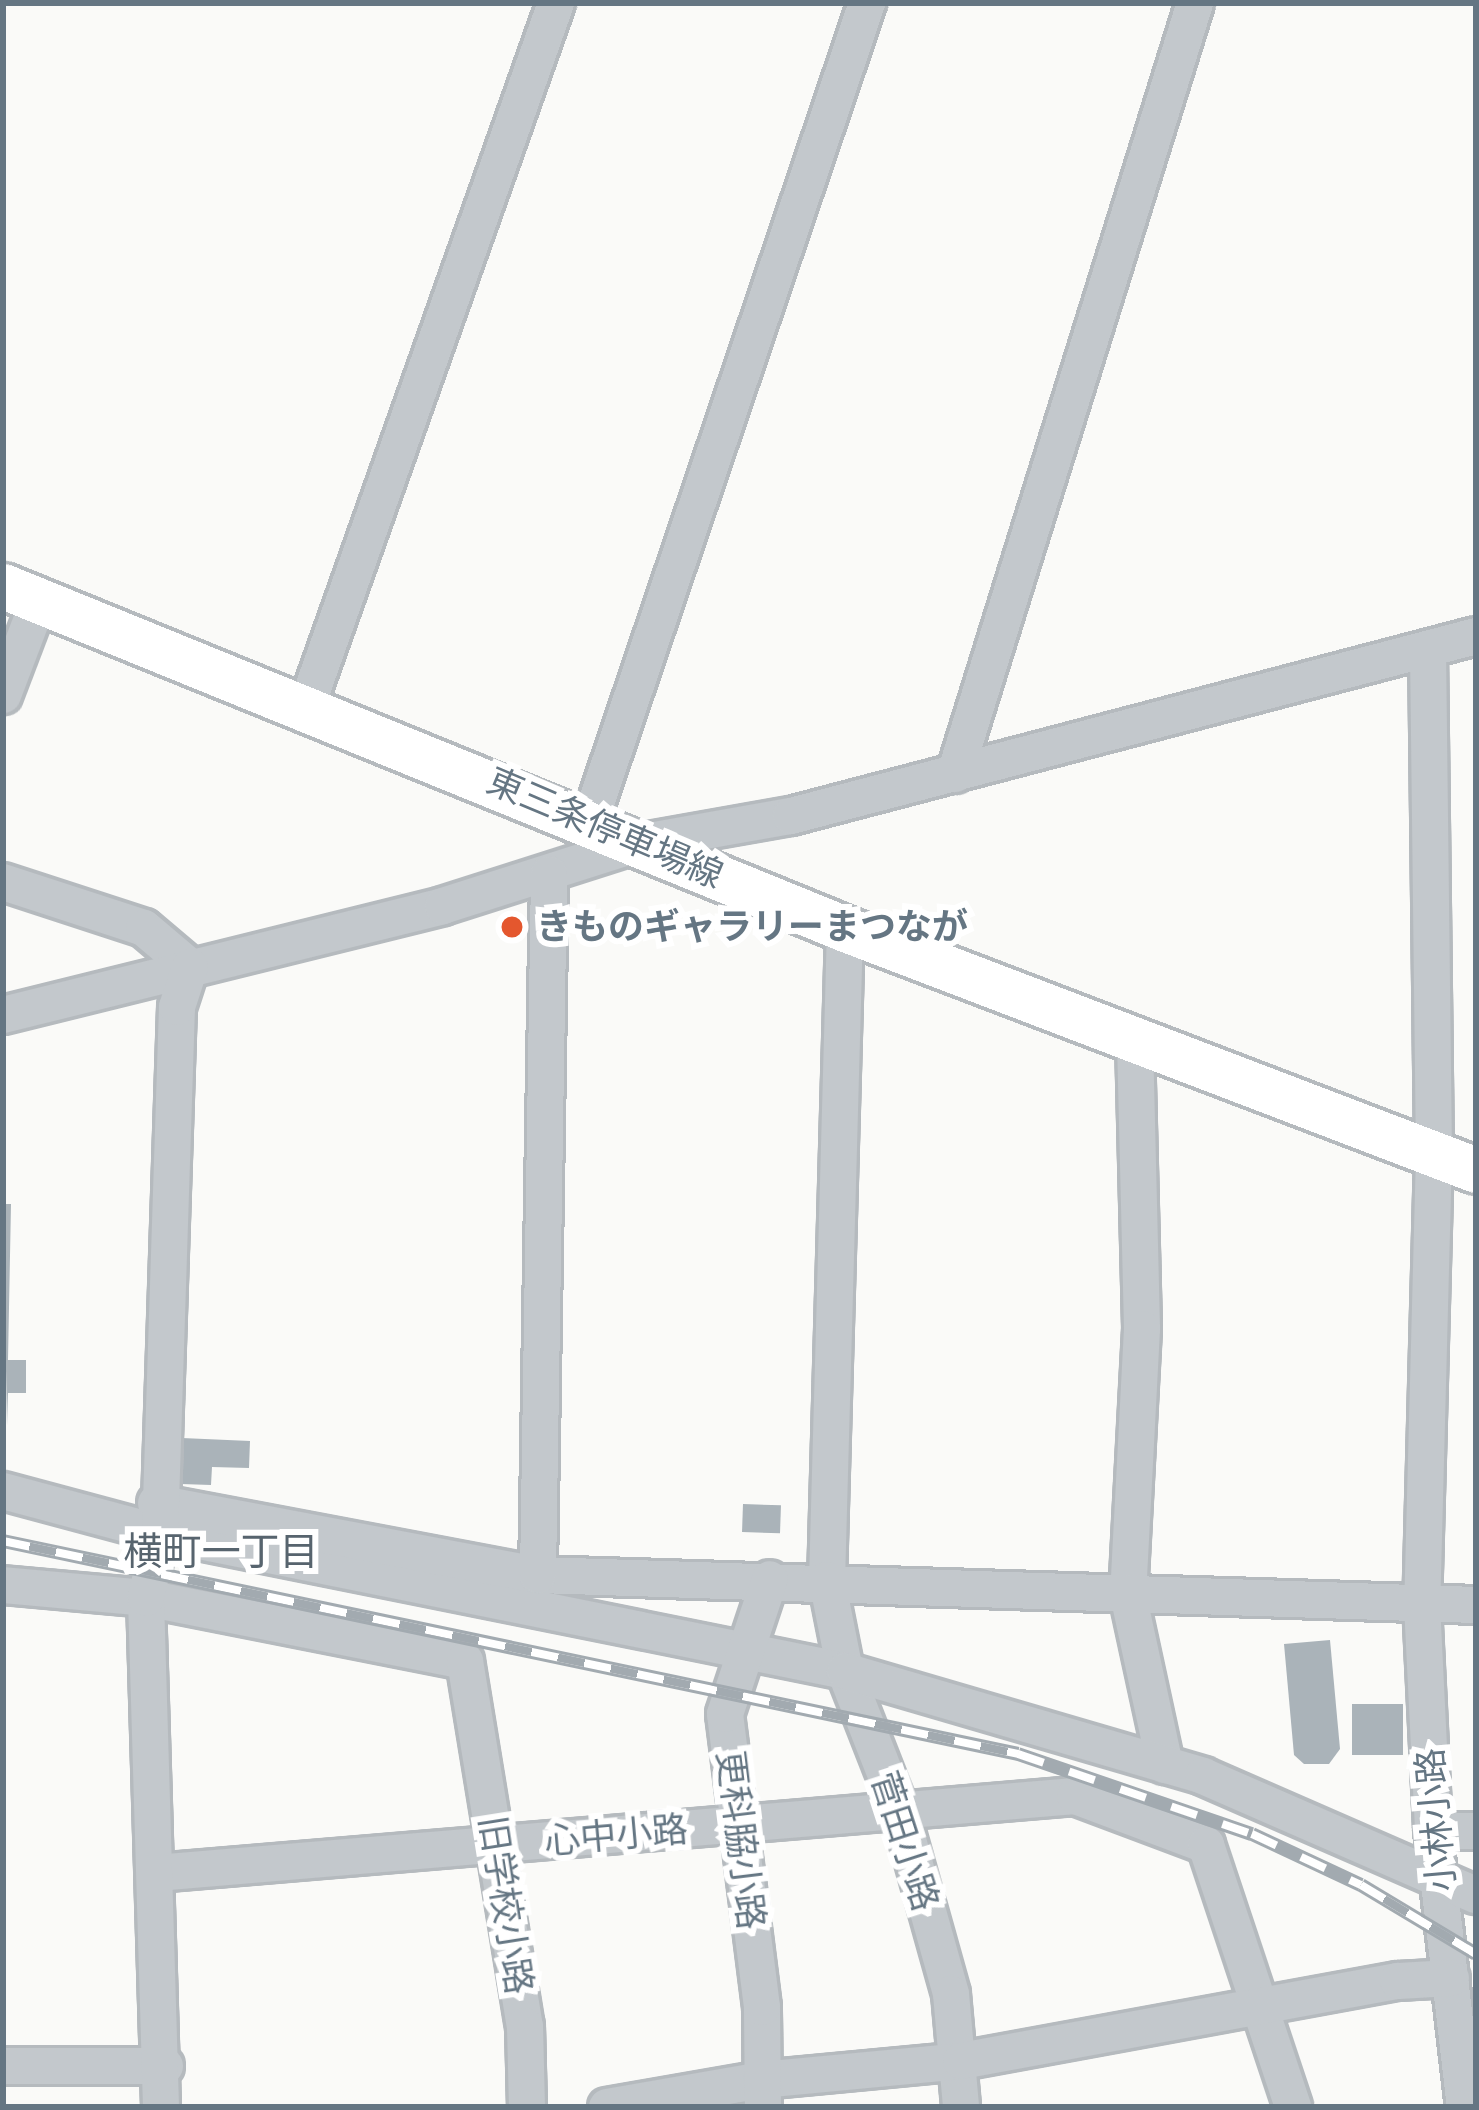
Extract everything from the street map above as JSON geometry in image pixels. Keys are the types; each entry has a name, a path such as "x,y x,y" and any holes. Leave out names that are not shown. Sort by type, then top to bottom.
{"main road":[{"name":"東三条停車場線","path":"21,593 643,842 844,929 1476,1170"}],"street":[{"path":"307,705 556,3"},
{"path":"590,821 867,3"},
{"path":"955,774 1195,3"},
{"path":"3,695 21,593"},
{"path":"3,1015 549,874 643,842 791,816 1476,636"},
{"name":"小林小路","path":"1428,649 1434,1154 1422,1604 1433,1831 1465,2107"},
{"path":"538,1575 549,874"},
{"path":"3,882 144,928 190,968"},
{"name":"菅田小路","path":"844,929 827,1580 844,1671 900,1811 951,1994 961,2061 961,2107"},
{"path":"161,2107 165,2066 146,1598 158,1518 177,1007 190,968"},
{"path":"1135,1041 1142,1329 1128,1594 1165,1765"},
{"path":"3,1491 538,1575 827,1580 1476,1605"},
{"path":"158,1518 844,1671 1165,1765 1476,1895"},
{"name":"更科脇小路","path":"762,2094 763,2007 725,1714 770,1579"},
{"path":"3,1586 146,1598"},
{"name":"旧学校小路","path":"146,1598 465,1661 525,2026 527,2107"},
{"name":"心中小路","path":"156,1873 1075,1796 1206,1845 1261,2010"},
{"path":"1433,1831 1476,1831"},
{"path":"607,2107 762,2094 1261,2010 1398,1981 1451,1978"},
{"path":"1261,2010 1293,2107"},
{"path":"3,2066 165,2066"}],"building":[{"path":"3,1204 11,1204 8,1360 26,1360 26,1393 8,1393 7,1426"},
{"path":"182,1438 250,1441 249,1468 212,1467 211,1485 181,1484"},
{"path":"743,1504 781,1505 780,1533 742,1532"},
{"path":"1330,1640 1340,1749 1329,1764 1304,1764 1294,1755 1284,1644"},
{"path":"1352,1704 1403,1704 1403,1755 1352,1755"}],"railway":[{"path":"3,1541 1018,1754 1252,1834 1361,1885 1476,1954"}],"place":[{"name":"きものギャラリーまつなが","path":"512,927"}],"district":[{"name":"横町一丁目","path":"221,1552"}]}
